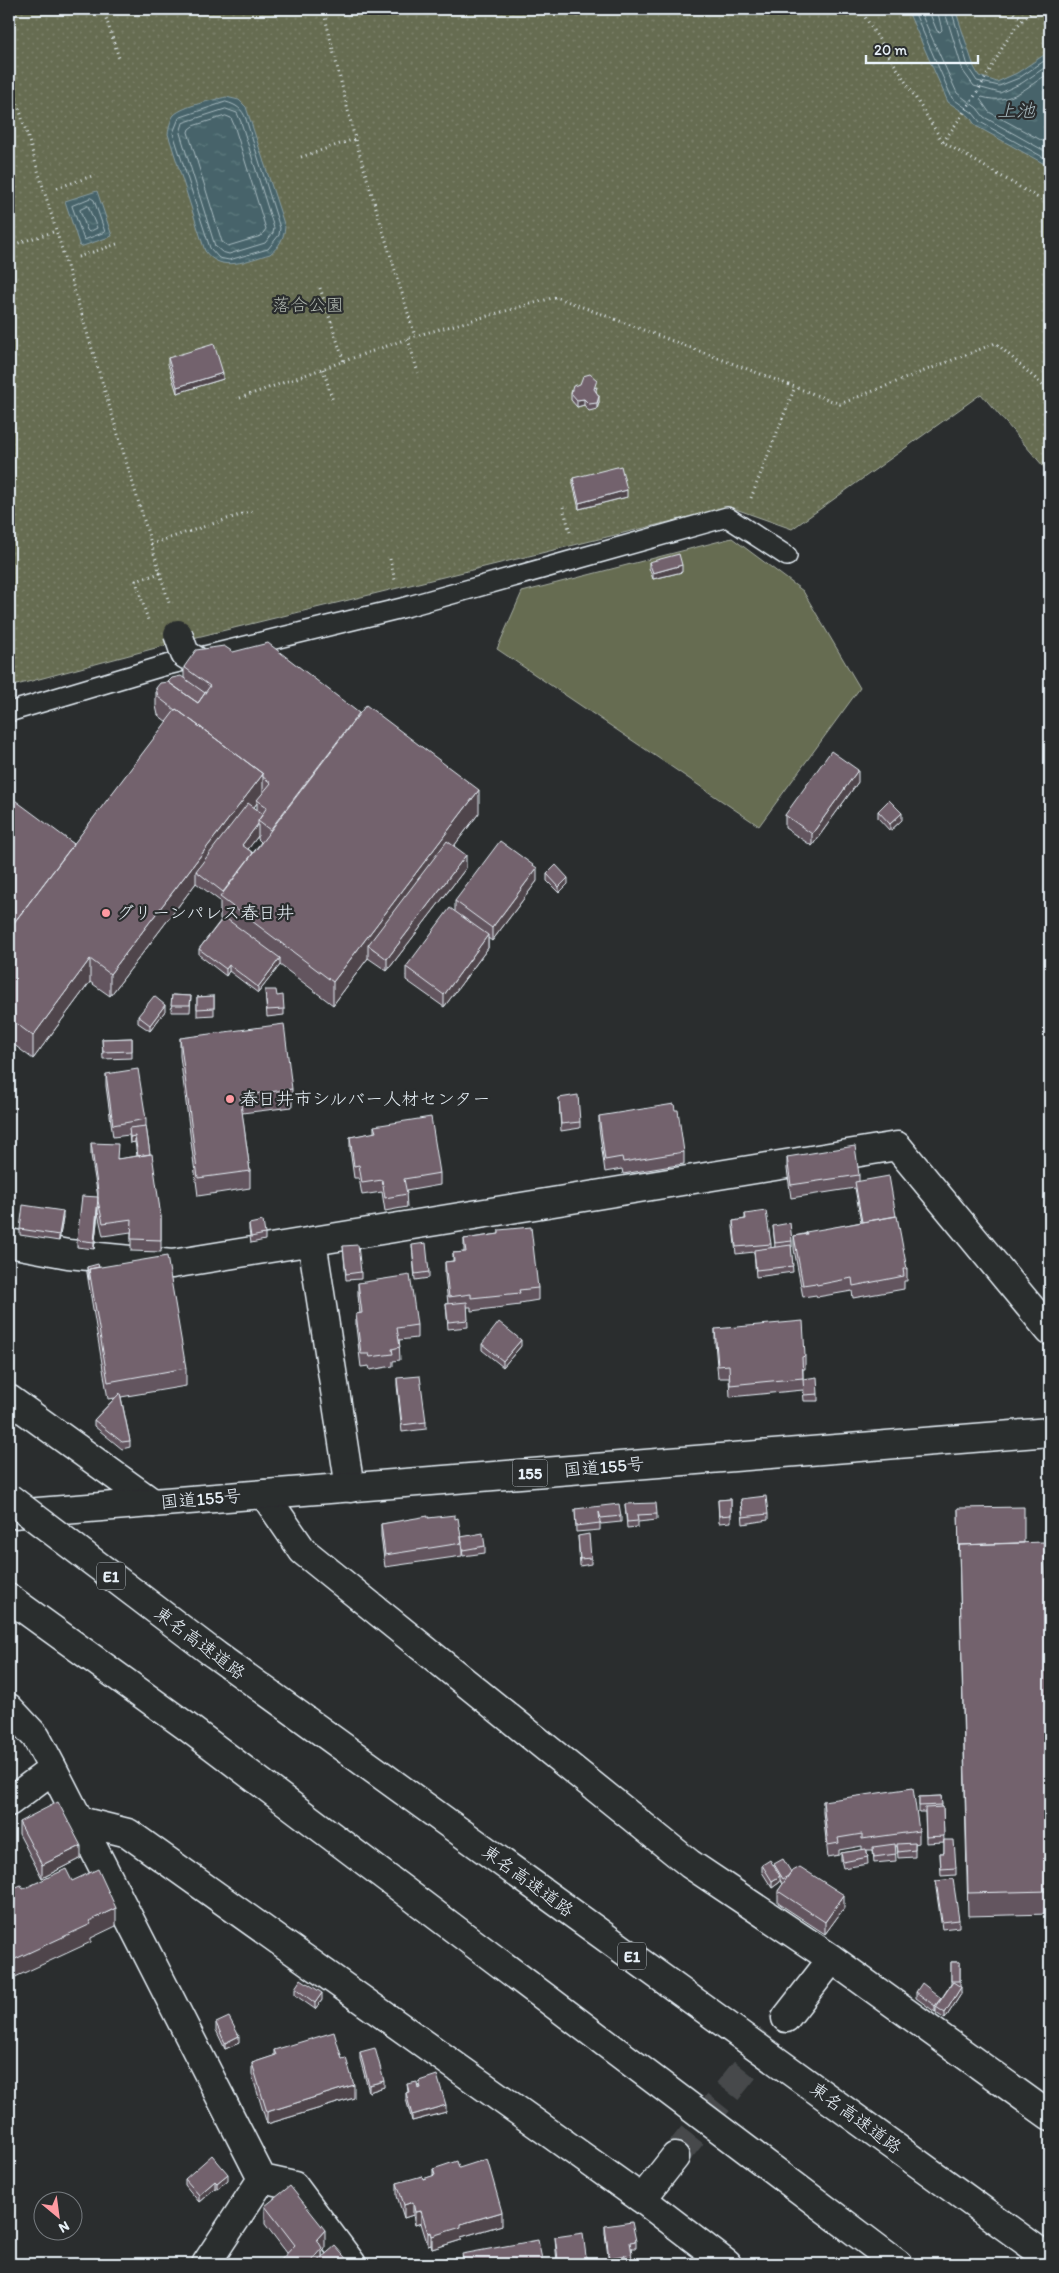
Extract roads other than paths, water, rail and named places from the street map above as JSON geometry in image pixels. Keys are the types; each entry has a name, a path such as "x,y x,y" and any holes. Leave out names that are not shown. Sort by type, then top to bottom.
{"main road":[{"path":"178,634 185,654 219,675"},
{"path":"9,1244 68,1254 172,1264 897,1146 1050,1331"},
{"path":"312,1241 350,1488"},
{"path":"9,1399 153,1503"},
{"name":"国道155号","path":"9,1514 1050,1432"},
{"path":"264,1494 303,1551 690,1864 832,1959 1050,2116"},
{"name":"東名高速道路","path":"9,1498 212,1653 1050,2259"},
{"path":"9,1598 186,1726 898,2264"},
{"path":"9,1611 186,1726"},
{"path":"9,1708 36,1737 262,2179"},
{"path":"9,1802 53,1769"},
{"path":"80,1821 128,1833 642,2199 727,2264"},
{"path":"786,2018 832,1959"},
{"path":"642,2199 675,2157"},
{"path":"206,2264 262,2179"},
{"path":"262,2179 294,2186 352,2264"}],"lane":[{"path":"9,712 163,666 402,608 728,517 787,556"}],"water":[{"name":"上池","path":"907,9 955,9 974,67 979,76 997,82 1017,73 1050,51 1050,167 976,126 969,116 948,102"},
{"path":"226,97 239,100 246,107 285,227 284,235 270,254 244,262 227,264 212,258 205,251 168,134 172,119 178,112 198,104"},
{"path":"97,191 112,236 80,247 65,201"}],"tunnel":[{"path":"675,2157 786,2018"}],"place":[{"name":"グリーンパレス春日井","path":"106,913"},
{"name":"春日井市シルバー人材センター","path":"230,1099"}],"park label":[{"name":"落合公園","path":"308,305"}]}
